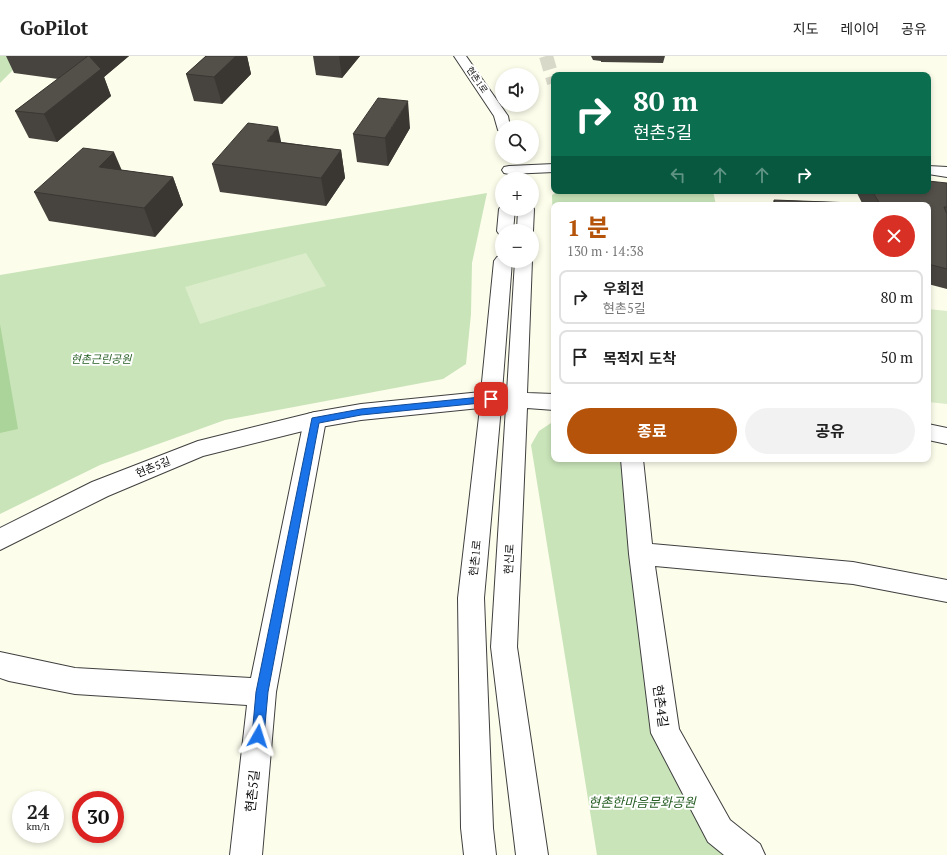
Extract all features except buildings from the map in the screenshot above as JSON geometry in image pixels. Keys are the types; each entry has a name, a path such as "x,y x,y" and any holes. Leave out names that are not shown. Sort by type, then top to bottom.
{"street":[{"name":"현촌1로","path":"460,56 501,120"},
{"path":"509,169 551,168"},
{"path":"931,170 947,172"},
{"name":"현촌1로","path":"480,855 477,828 471,598 498,328 502,268"},
{"name":"현신로","path":"524,268 504,647 532,855"},
{"path":"491,399 551,402"},
{"name":"현촌5길","path":"0,540 100,489 198,449 315,420 361,412 491,399"},
{"name":"현촌5길","path":"246,855 262,692 315,420"},
{"path":"931,433 947,436"},
{"name":"현촌4길","path":"632,462 641,554 665,733 719,831 749,855"},
{"path":"641,554 853,573 947,591"},
{"path":"0,665 75,681 262,692"}],"green space":[{"path":"0,56 27,56 0,83"},
{"name":"현촌근린공원","path":"487,193 472,263 471,314 466,364 443,379 225,420 100,465 0,514 0,275"},
{"path":"714,194 715,202 552,202 552,195"},
{"path":"306,253 326,286 200,324 185,287"},
{"path":"931,309 947,311 947,404 931,402"},
{"path":"0,324 18,429 0,433"},
{"name":"현촌한마음문화공원","path":"551,423 551,462 633,462 665,733 749,855 597,855 531,445 539,431"}],"tunnel":[{"path":"546,56 551,73"}],"route":[{"path":"258,736 262,692 315,420 361,412 491,399"}]}
